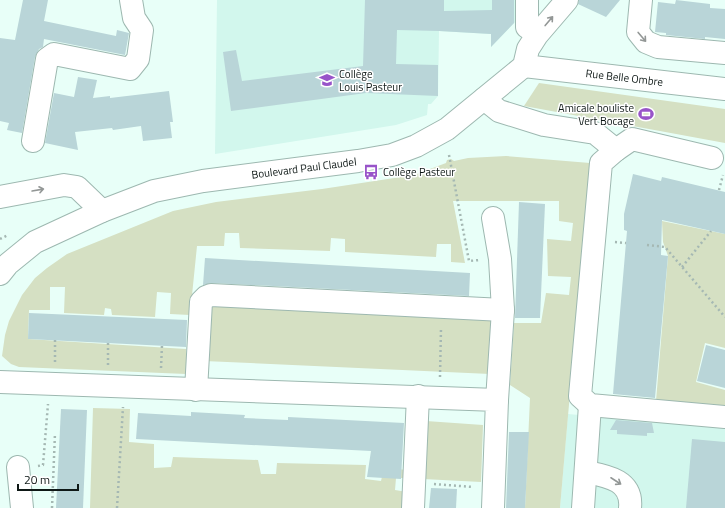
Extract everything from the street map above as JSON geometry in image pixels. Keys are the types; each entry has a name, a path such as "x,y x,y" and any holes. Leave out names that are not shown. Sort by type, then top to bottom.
{"street":[{"path":"33,141 47,59 54,54 130,69 138,59 142,30 134,18 131,0"},
{"path":"527,0 527,27"},
{"path":"524,66 528,49 537,35 567,0"},
{"path":"641,0 638,32 646,42 658,47 725,53"},
{"name":"Rue Belle Ombre","path":"524,66 725,89"},
{"name":"Boulevard Paul Claudel","path":"0,274 8,264 35,242 102,211 154,191 204,180 358,161 392,155 416,146 447,129 524,66"},
{"path":"484,99 499,111 544,125 595,133 616,150"},
{"path":"712,158 632,139 616,150 602,163 580,396 590,405 725,417"},
{"path":"0,197 64,185 77,186 102,211"},
{"path":"492,218 500,259 502,310 493,499"},
{"path":"196,390 201,302 206,297 211,295 502,310"},
{"path":"0,382 498,400"},
{"path":"413,508 414,482 429,397"},
{"path":"583,508 590,405"},
{"path":"18,467 22,508"},
{"path":"586,472 607,476 617,480 626,489 631,500 630,508"}],"path":[{"path":"449,155 469,261 500,259"},
{"path":"682,267 711,231"},
{"path":"647,245 665,247 725,317"},
{"path":"429,397 442,307"},
{"path":"43,465 49,384"},
{"path":"117,508 124,386"},
{"path":"52,508 54,433"},
{"path":"414,482 493,499"}],"shaded area":[{"name":"Collège Louis Pasteur","path":"217,0 522,0 521,16 491,47 491,34 439,31 438,96 431,104 428,104 427,115 396,125 215,154"},
{"name":"Amicale bouliste Vert Bocage","path":"539,83 725,109 725,143 524,106"},
{"path":"506,156 590,163 560,508 525,508 530,398 510,385 514,323 541,323 546,293 569,295 571,277 548,276 547,239 571,241 573,223 559,221 559,201 453,201 465,263 451,262 451,244 437,244 436,257 345,252 345,239 331,238 330,251 240,248 239,233 225,233 224,246 197,246 190,315 170,314 171,293 157,292 155,317 112,315 111,309 105,308 104,315 64,313 65,287 50,287 50,310 29,310 28,339 186,349 186,374 19,367 11,364 2,356 9,321 22,295 35,278 67,254 173,211 216,202 322,189 414,175 446,163 447,160 451,159 454,161 468,158"},
{"path":"662,221 725,234 725,348 705,343 696,382 725,390 725,406 656,401 668,256 663,242"},
{"path":"211,302 493,318 490,374 204,361"},
{"path":"93,408 130,409 129,442 154,444 154,468 171,467 173,457 258,460 261,474 276,474 277,463 366,465 365,479 381,481 384,468 408,470 408,478 396,478 395,490 407,492 406,508 90,508"},
{"path":"568,414 725,428 725,508 560,508"},
{"path":"426,421 483,425 481,482 423,479"}],"building":[{"path":"23,0 48,0 44,21 116,36 117,30 129,33 125,55 44,39 43,47 39,49 35,57 22,133 7,130 9,123 0,121 0,38 15,40"},
{"path":"365,0 444,0 444,11 492,10 492,0 514,0 514,23 491,47 491,34 397,30 396,64 438,65 438,96 366,93 231,111 223,52 236,50 242,81 363,66"},
{"path":"579,0 620,0 606,17 578,4"},
{"path":"676,0 710,4 710,8 725,9 725,39 705,37 705,39 666,35 666,33 655,32 658,2 675,4"},
{"path":"78,77 97,80 93,98 110,96 110,98 169,91 173,122 170,122 172,138 143,141 141,126 113,130 112,128 75,132 78,150 45,143 54,93 74,97"},
{"path":"633,174 661,181 662,177 725,192 725,234 662,220 661,255 668,256 655,398 613,394 627,231 624,230 624,214"},
{"path":"519,202 545,204 540,318 515,318"},
{"path":"205,258 470,273 469,296 212,283 203,285"},
{"path":"29,313 187,320 186,347 28,339"},
{"path":"706,345 725,350 725,388 697,381"},
{"path":"61,409 87,410 83,508 56,508"},
{"path":"191,412 245,415 244,418 288,420 288,417 404,423 401,479 367,477 371,451 136,439 138,413 191,416"},
{"path":"616,420 652,423 654,433 647,433 647,436 617,434 617,430 610,430"},
{"path":"509,432 529,432 525,508 506,508"},
{"path":"692,439 725,442 725,508 686,508"},
{"path":"431,488 457,489 456,508 429,508"}],"place":[{"name":"Collège Louis Pasteur","path":"327,80"},
{"name":"Amicale bouliste Vert Bocage","path":"646,114"},
{"name":"Collège Pasteur","path":"371,172"}]}
